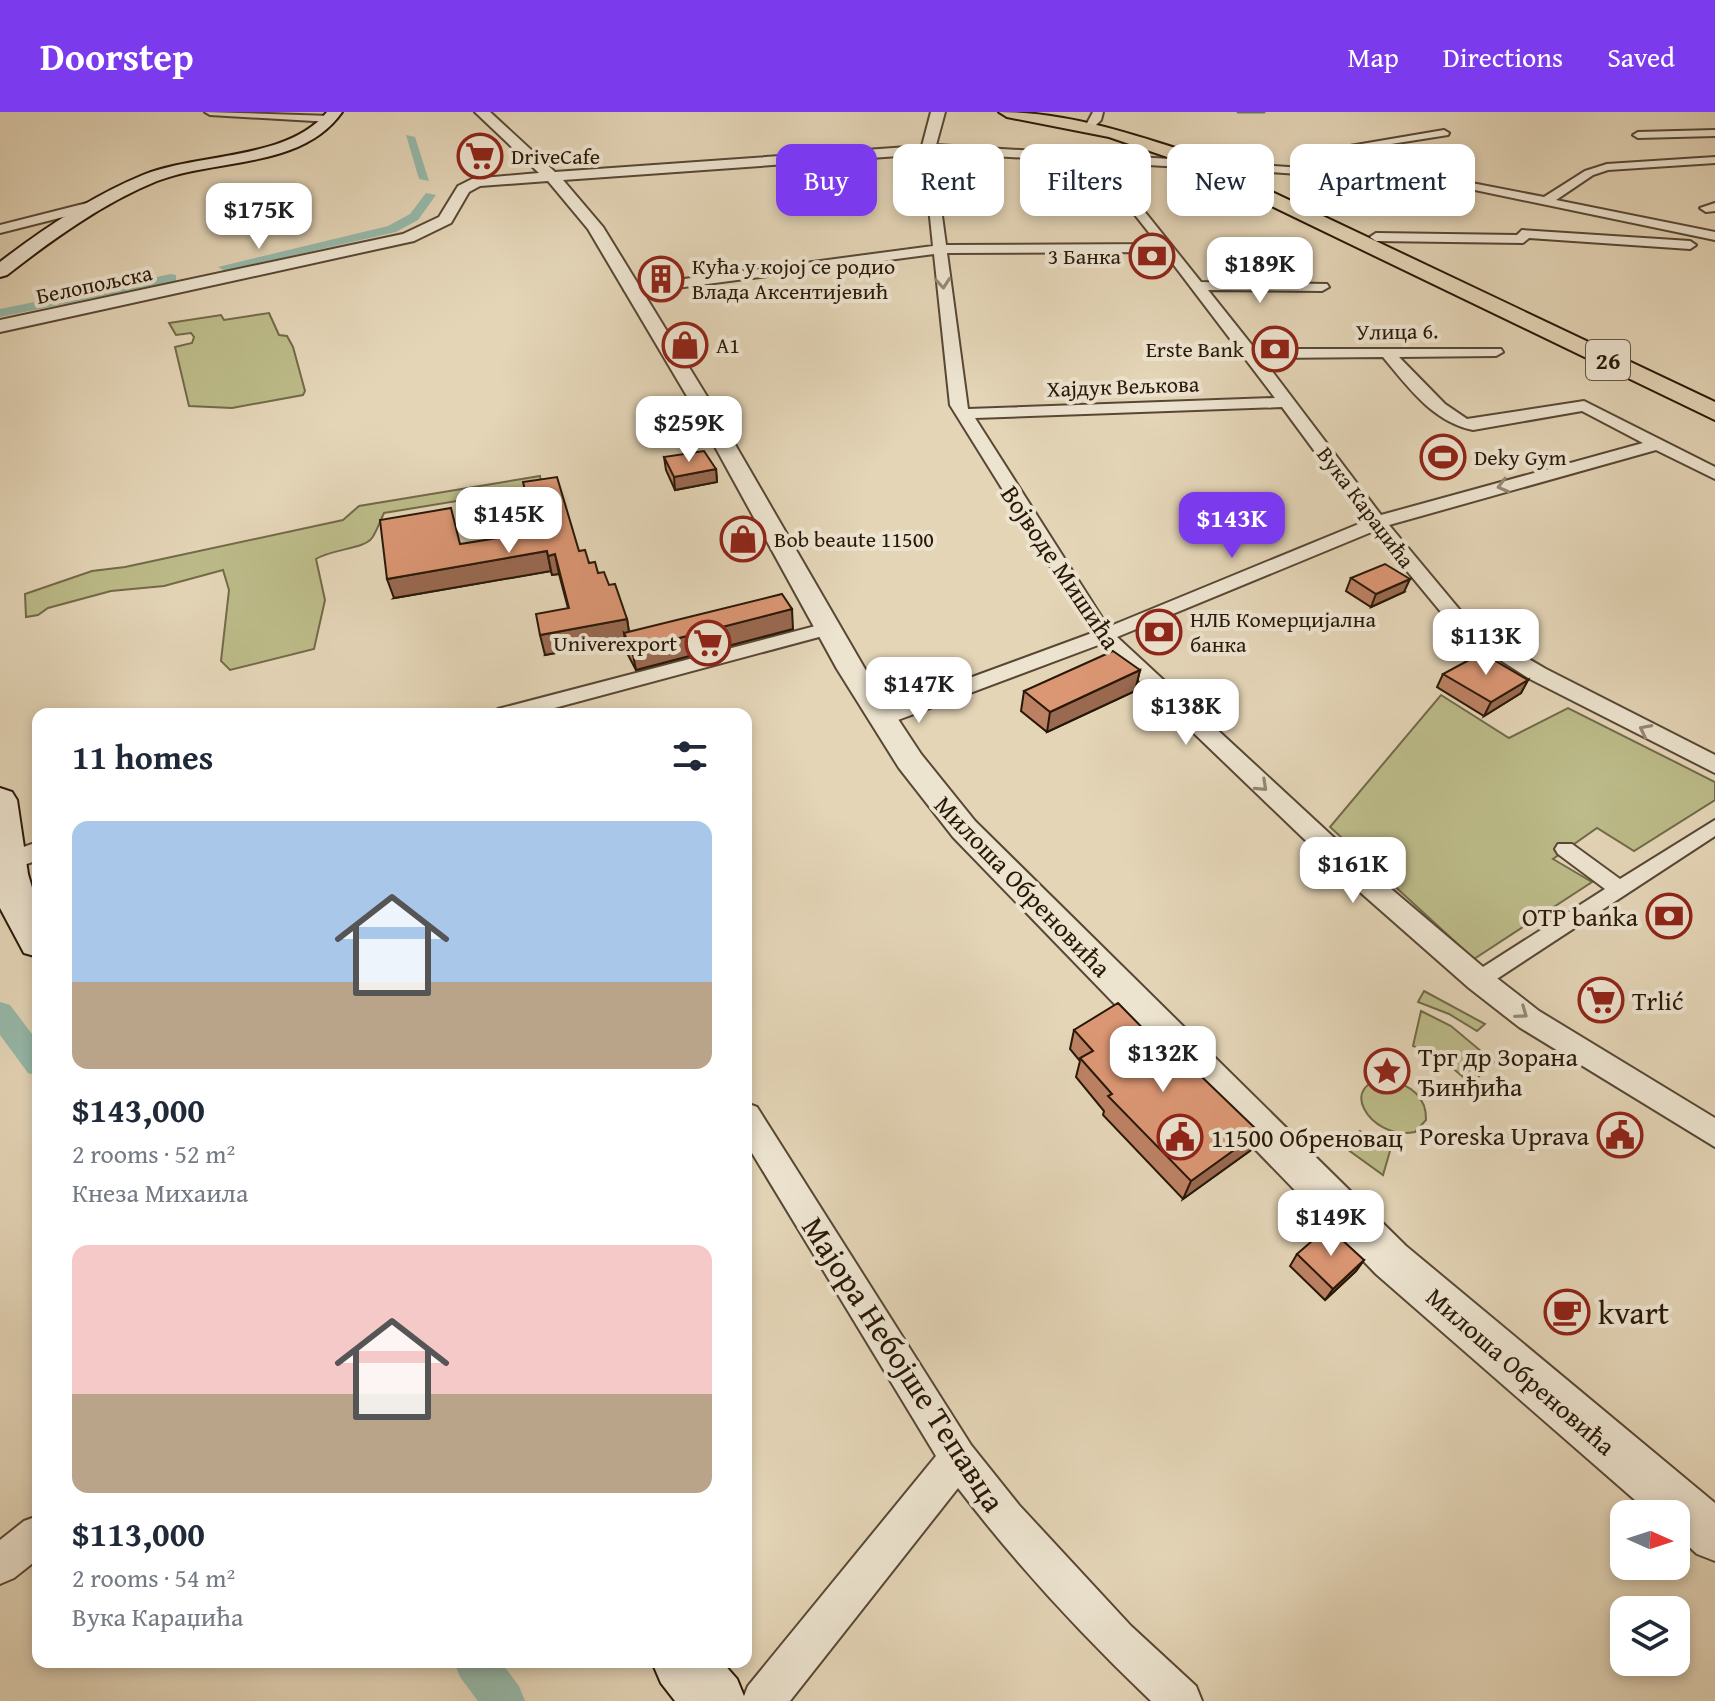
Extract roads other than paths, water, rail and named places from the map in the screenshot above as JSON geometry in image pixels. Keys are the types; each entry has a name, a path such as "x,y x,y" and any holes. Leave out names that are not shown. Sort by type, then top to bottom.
{"main road":[{"name":"26","path":"1007,112 1093,120 1167,150"},
{"path":"0,271 131,186 170,171 285,144 313,133 333,116"},
{"name":"26","path":"1274,200 1715,412"},
{"path":"0,800 22,856 15,900 32,931"},
{"path":"687,1668 715,1701"}],"street":[{"path":"210,112 333,116"},
{"name":"Милоша Обреновића","path":"482,112 552,177 595,227 701,403 827,629 910,761 964,829 1391,1260 1715,1536"},
{"name":"Војводе Мишића","path":"930,144 938,112"},
{"path":"1370,144 1444,133"},
{"path":"1638,135 1715,133"},
{"name":"Белопољска","path":"0,326 408,238 445,220 463,189 471,184 893,153"},
{"path":"1548,200 1589,173 1607,167 1715,160"},
{"path":"1376,237 1522,237 1715,247 1712,235 1508,191 1475,187"},
{"path":"1508,191 1513,206"},
{"path":"0,229 99,204"},
{"name":"Војводе Мишића","path":"936,216 954,383 962,414 1104,636 1349,867 1479,980 1529,1019 1715,1134"},
{"name":"Вука Караџића","path":"1142,216 1445,607 1479,638 1571,692 1715,765"},
{"path":"1517,220 1531,254"},
{"path":"631,290 940,249 1167,248"},
{"path":"1198,286 1322,287"},
{"name":"Улица 6.","path":"1251,354 1496,352"},
{"path":"1387,353 1422,393 1462,424 1473,425 1584,406 1715,474"},
{"name":"Хајдук Вељкова","path":"962,414 1286,402"},
{"path":"882,718 1104,636 1377,523 1417,509 1660,444"},
{"path":"529,708 827,629"},
{"path":"1479,980 1715,827"},
{"path":"1565,849 1621,890"},
{"name":"Мајора Небојше Тепавца","path":"752,1126 958,1458 1005,1519 1117,1640 1181,1701"},
{"path":"763,1701 958,1458"},
{"path":"0,1564 32,1540"}],"waterway":[{"path":"1238,112 1264,112"},
{"path":"410,137 425,179"},
{"path":"225,267 392,229 414,217 430,195"},
{"path":"0,313 171,278"},
{"path":"0,1013 32,1056"},
{"path":"479,1668 504,1701"}],"place":[{"name":"DriveCafe","path":"480,156"},
{"name":"3 Банка","path":"1152,256"},
{"name":"Кућа у којој се родио Влада Аксентијевић","path":"661,279"},
{"name":"A1","path":"685,345"},
{"name":"Erste Bank","path":"1275,349"},
{"name":"Deky Gym","path":"1443,457"},
{"name":"Bob beaute 11500","path":"743,539"},
{"name":"НЛБ Комерцијална банка","path":"1159,632"},
{"name":"Univerexport","path":"708,643"},
{"name":"OTP banka","path":"1669,916"},
{"name":"Trlić","path":"1601,1000"},
{"name":"Трг др Зорана Ђинђића","path":"1387,1071"},
{"name":"Poreska Uprava","path":"1620,1135"},
{"name":"11500 Обреновац","path":"1180,1137"},
{"name":"kvart","path":"1567,1312"}]}
